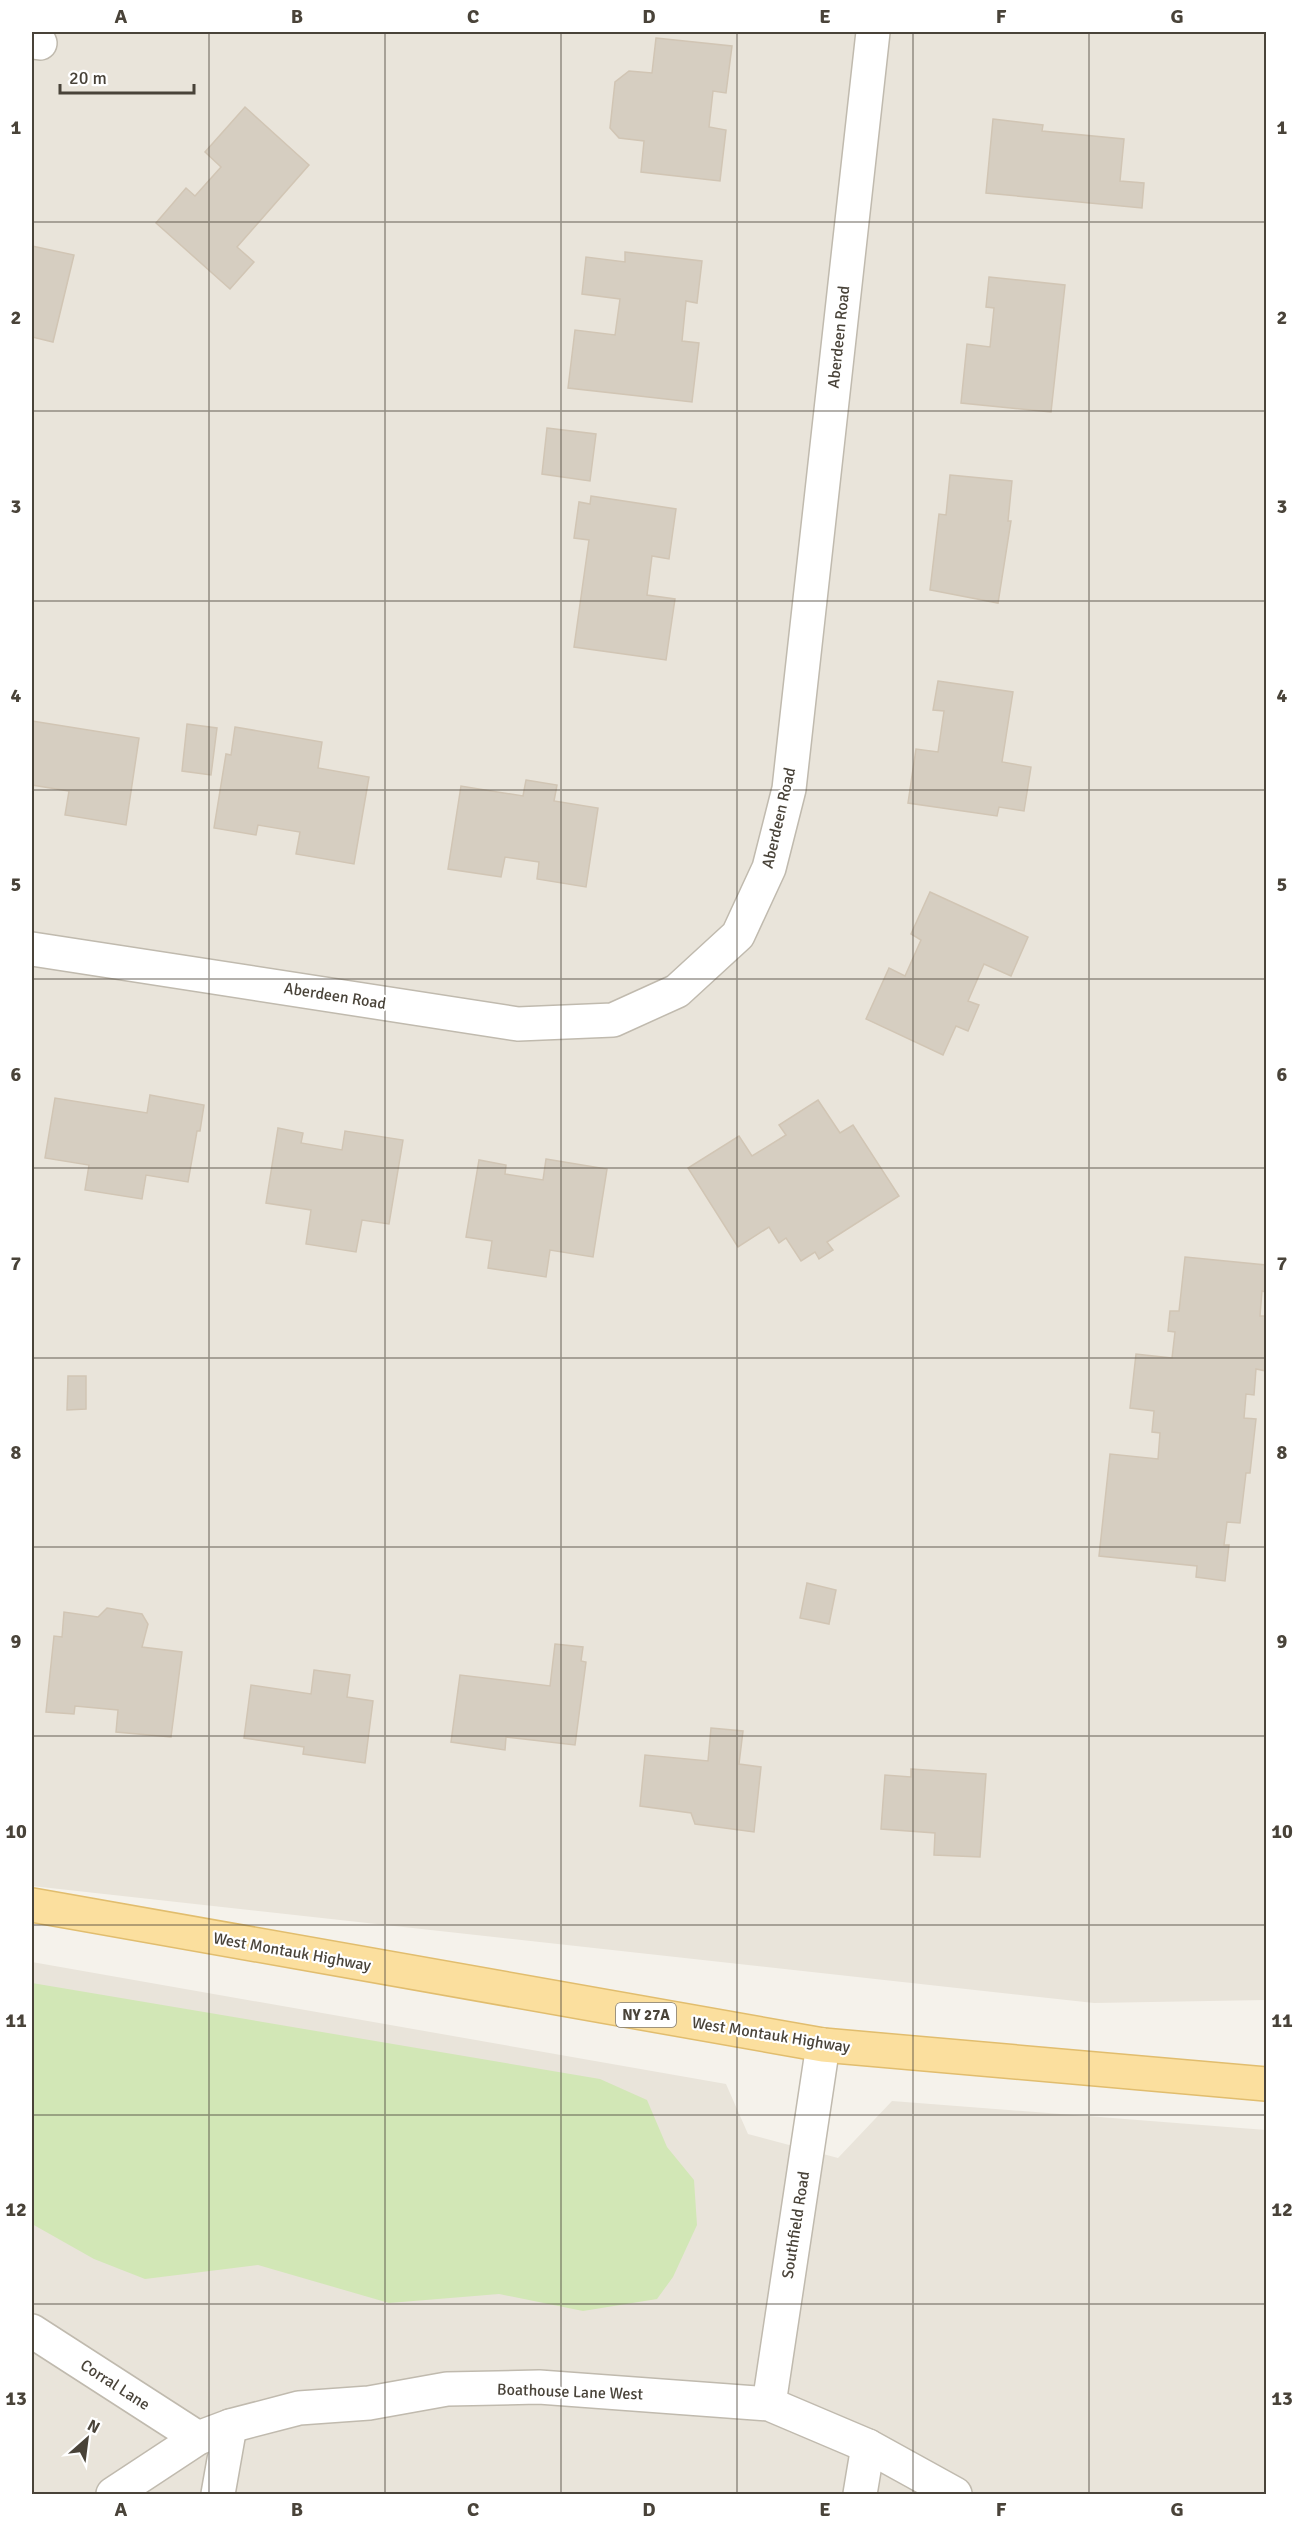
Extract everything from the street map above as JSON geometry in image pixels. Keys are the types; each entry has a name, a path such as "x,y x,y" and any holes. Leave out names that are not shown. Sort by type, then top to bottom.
{"main road":[{"name":"West Montauk Highway","path":"32,1905 823,2045 1266,2084"}],"street":[{"name":"Aberdeen Road","path":"32,949 518,1024 613,1020 677,991 738,935 769,868 789,789 873,32"},
{"name":"Southfield Road","path":"769,2404 823,2045"},
{"name":"Corral Lane","path":"32,2331 198,2438"},
{"name":"Boathouse Lane West","path":"113,2494 198,2438 230,2426 299,2408 369,2403 447,2390 539,2387 769,2404 868,2446 956,2494"},
{"path":"218,2494 230,2426"},
{"path":"860,2494 868,2446"}],"shaded area":[{"path":"32,32 1266,32 1266,2000 1094,2003 32,1886"},
{"path":"32,1962 726,2084 748,2134 838,2158 892,2101 1266,2130 1266,2494 32,2494"}],"green space":[{"path":"32,1983 600,2079 647,2100 667,2147 694,2180 697,2225 673,2277 657,2299 583,2311 499,2294 389,2303 258,2265 145,2279 94,2259 32,2224"}],"building":[{"path":"656,38 732,46 726,93 713,91 709,127 726,130 720,181 641,172 644,141 619,138 610,128 615,82 629,71 652,73"},
{"path":"245,107 309,165 237,247 254,262 230,289 156,223 186,188 195,196 221,167 205,152"},
{"path":"993,119 1043,125 1042,131 1124,139 1120,181 1144,183 1142,208 986,193"},
{"path":"32,246 74,255 53,342 32,337"},
{"path":"625,252 702,261 697,303 686,301 682,341 699,343 692,402 568,388 575,330 615,335 620,299 582,294 586,257 625,262"},
{"path":"989,277 1065,285 1051,412 961,403 967,344 990,347 994,308 986,307"},
{"path":"547,428 596,434 590,481 542,474"},
{"path":"950,475 1012,481 1008,521 1011,521 998,603 930,590 939,514 946,515"},
{"path":"591,496 676,509 669,559 652,556 647,595 675,599 666,660 574,647 589,540 574,538 579,502 590,504"},
{"path":"938,681 1013,692 1002,762 1031,767 1024,811 999,807 997,816 908,803 916,749 938,752 944,711 933,710"},
{"path":"32,721 139,738 126,825 65,815 69,791 32,785"},
{"path":"187,724 217,728 211,775 182,771"},
{"path":"235,727 322,742 318,768 369,777 354,864 296,854 300,832 258,825 256,835 214,828 226,754 231,755"},
{"path":"526,780 557,785 554,801 598,808 586,887 537,879 539,862 505,857 501,877 448,869 461,786 523,796"},
{"path":"930,892 1028,937 1011,976 984,964 968,1001 979,1005 968,1031 956,1026 943,1055 866,1019 889,968 905,976 921,940 911,934"},
{"path":"150,1095 204,1105 188,1182 146,1175 142,1199 85,1190 89,1165 45,1158 55,1098 147,1113"},
{"path":"818,1100 840,1133 853,1125 899,1196 827,1242 833,1250 819,1259 815,1252 801,1261 786,1238 779,1243 769,1227 738,1247 688,1168 739,1136 752,1156 786,1135 779,1125"},
{"path":"278,1128 303,1133 301,1143 342,1150 345,1131 403,1140 389,1224 362,1220 356,1252 306,1244 311,1210 266,1203"},
{"path":"546,1159 607,1169 593,1257 550,1250 546,1277 488,1268 492,1241 466,1237 479,1160 506,1165 505,1174 543,1180"},
{"path":"1185,1257 1266,1265 1266,1292 1262,1291 1260,1316 1266,1316 1266,1371 1256,1369 1254,1395 1246,1394 1244,1418 1256,1419 1250,1473 1246,1473 1240,1523 1227,1522 1224,1545 1229,1545 1225,1581 1196,1577 1197,1566 1099,1556 1110,1454 1158,1459 1160,1433 1152,1432 1154,1411 1130,1408 1136,1354 1172,1358 1175,1332 1168,1331 1170,1311 1179,1311"},
{"path":"68,1376 86,1376 86,1409 67,1410"},
{"path":"807,1583 836,1590 829,1624 800,1618"},
{"path":"107,1608 142,1614 148,1624 142,1647 182,1652 171,1737 116,1732 118,1710 75,1706 74,1714 46,1712 54,1636 62,1637 64,1612 98,1617"},
{"path":"555,1644 583,1647 581,1661 586,1662 575,1745 506,1737 505,1750 451,1742 460,1675 550,1686"},
{"path":"314,1670 350,1675 347,1697 373,1701 365,1763 303,1754 304,1747 244,1738 251,1685 311,1694"},
{"path":"711,1728 743,1731 739,1764 761,1767 754,1832 695,1824 691,1813 640,1806 645,1755 708,1761"},
{"path":"911,1769 986,1774 980,1857 934,1855 935,1833 881,1829 885,1775 911,1777"}]}
